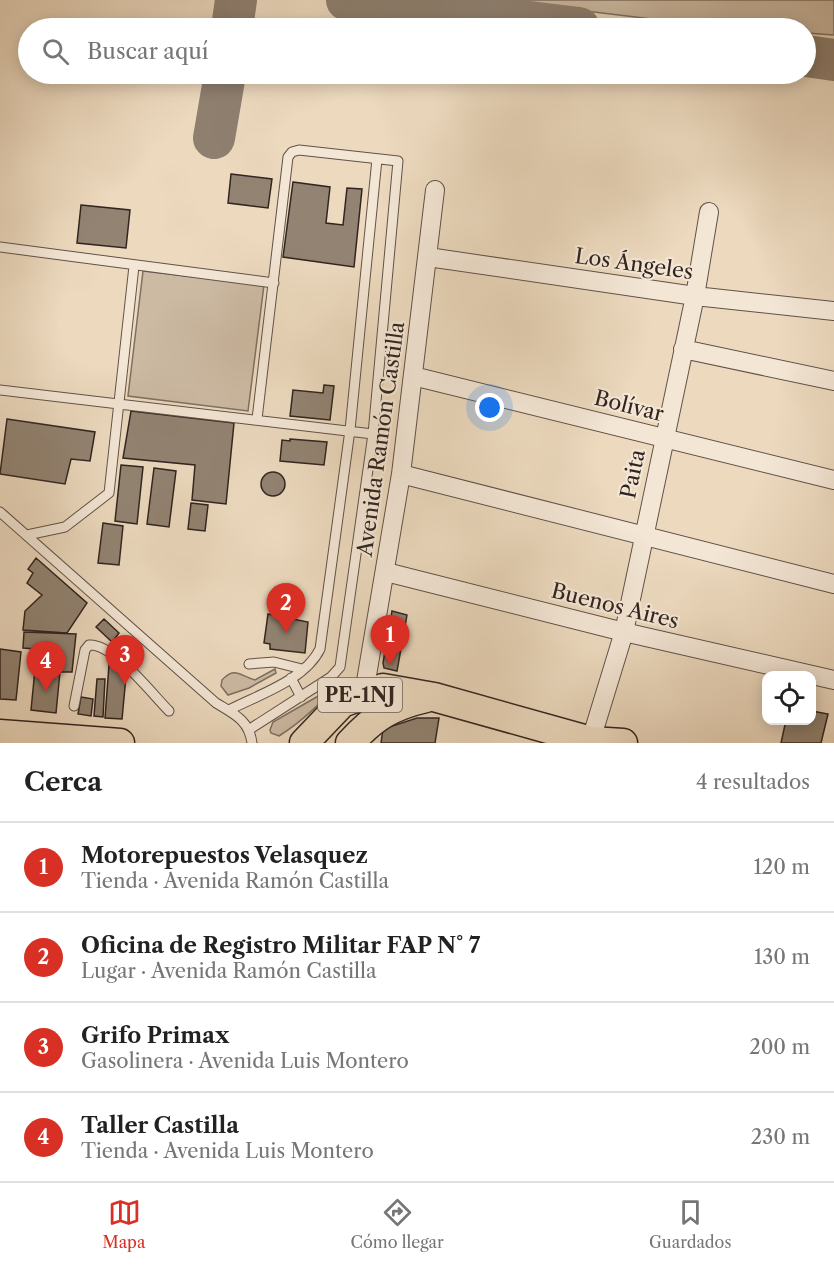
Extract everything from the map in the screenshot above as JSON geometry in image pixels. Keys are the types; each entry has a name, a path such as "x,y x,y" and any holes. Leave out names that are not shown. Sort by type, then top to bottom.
{"main road":[{"name":"PE-1NJ","path":"304,743 342,703 364,693 383,688 434,697 592,742 623,743"},
{"name":"PE-1NJ","path":"350,743 366,726 390,708 434,697"},
{"path":"0,734 105,742"}],"street":[{"name":"Avenida Ramón Castilla","path":"364,693 401,474 435,190"},
{"name":"Paita","path":"592,742 624,632 695,296 709,212"},
{"name":"Los Ángeles","path":"428,257 695,296 834,311"},
{"path":"683,349 834,381"},
{"name":"Bolívar","path":"413,376 834,480"},
{"path":"401,474 834,584"},
{"name":"Buenos Aires","path":"386,572 624,632 834,680"}],"lane":[{"path":"250,729 301,697 340,667 373,434 398,161 298,150 292,152 288,157 257,419"},
{"path":"229,710 291,678 315,658 320,649 350,430 377,159"},
{"path":"0,247 274,283"},
{"path":"27,535 65,526 109,493 134,266"},
{"path":"0,390 120,402 373,434"},
{"path":"0,512 216,703 229,710 250,729 252,743"},
{"path":"74,706 85,650 89,645 97,645 114,655 169,711"},
{"path":"249,664 274,662 302,669"},
{"path":"291,678 301,697"}],"shaded area":[{"path":"494,0 834,0 834,35 816,34 816,18 644,18"},
{"path":"143,271 264,285 248,411 128,396"},
{"path":"275,669 276,673 249,688 228,695 221,686 222,680 234,673 255,680"},
{"path":"340,680 297,724 279,736 271,733 273,722 320,695"}],"building":[{"path":"231,174 272,179 268,208 228,203"},
{"path":"293,182 330,187 326,223 343,225 347,188 362,189 354,267 283,257"},
{"path":"81,205 130,210 126,248 77,243"},
{"path":"324,385 334,386 330,420 290,416 293,390 323,393"},
{"path":"131,411 234,423 226,504 192,500 195,465 123,458"},
{"path":"7,419 95,432 90,461 71,459 65,484 0,474"},
{"path":"290,439 327,442 324,465 280,461 282,440 290,441"},
{"path":"121,465 143,467 137,524 115,521"},
{"path":"154,468 176,471 169,527 147,524"},
{"path":"273,472 278,473 284,479 284,489 278,495 273,496 268,495 262,489 261,484 262,479 268,473"},
{"path":"191,503 208,505 205,531 188,529"},
{"path":"103,523 123,526 119,565 98,563"},
{"path":"36,558 87,603 67,633 23,630 25,611 42,595 27,583 33,573 28,569"},
{"path":"392,611 407,615 397,671 384,668 383,663"},
{"path":"268,614 308,622 305,653 270,649 270,644 264,643"},
{"path":"104,619 119,633 112,642 96,627"},
{"path":"24,632 76,634 72,672 60,672 62,651 23,648"},
{"path":"0,649 21,652 16,700 0,699"},
{"path":"37,649 62,651 56,713 31,710"},
{"path":"109,665 127,666 122,719 105,718"},
{"path":"97,679 105,679 103,717 94,716"},
{"path":"81,697 93,699 91,716 78,714"},
{"path":"816,712 828,714 821,743 781,743 785,725 816,725"},
{"path":"417,718 439,718 435,743 381,743 383,729"}],"taxiway":[{"path":"233,18 236,0"},
{"path":"347,0 496,18"},
{"path":"816,57 834,60"},
{"path":"214,138 223,84"}],"place":[{"name":"Oficina de Registro Militar FAP N° 7","path":"286,633"},
{"name":"Motorepuestos Velasquez","path":"390,665"},
{"name":"Grifo Primax","path":"125,685"},
{"name":"Taller Castilla","path":"46,691"}]}
